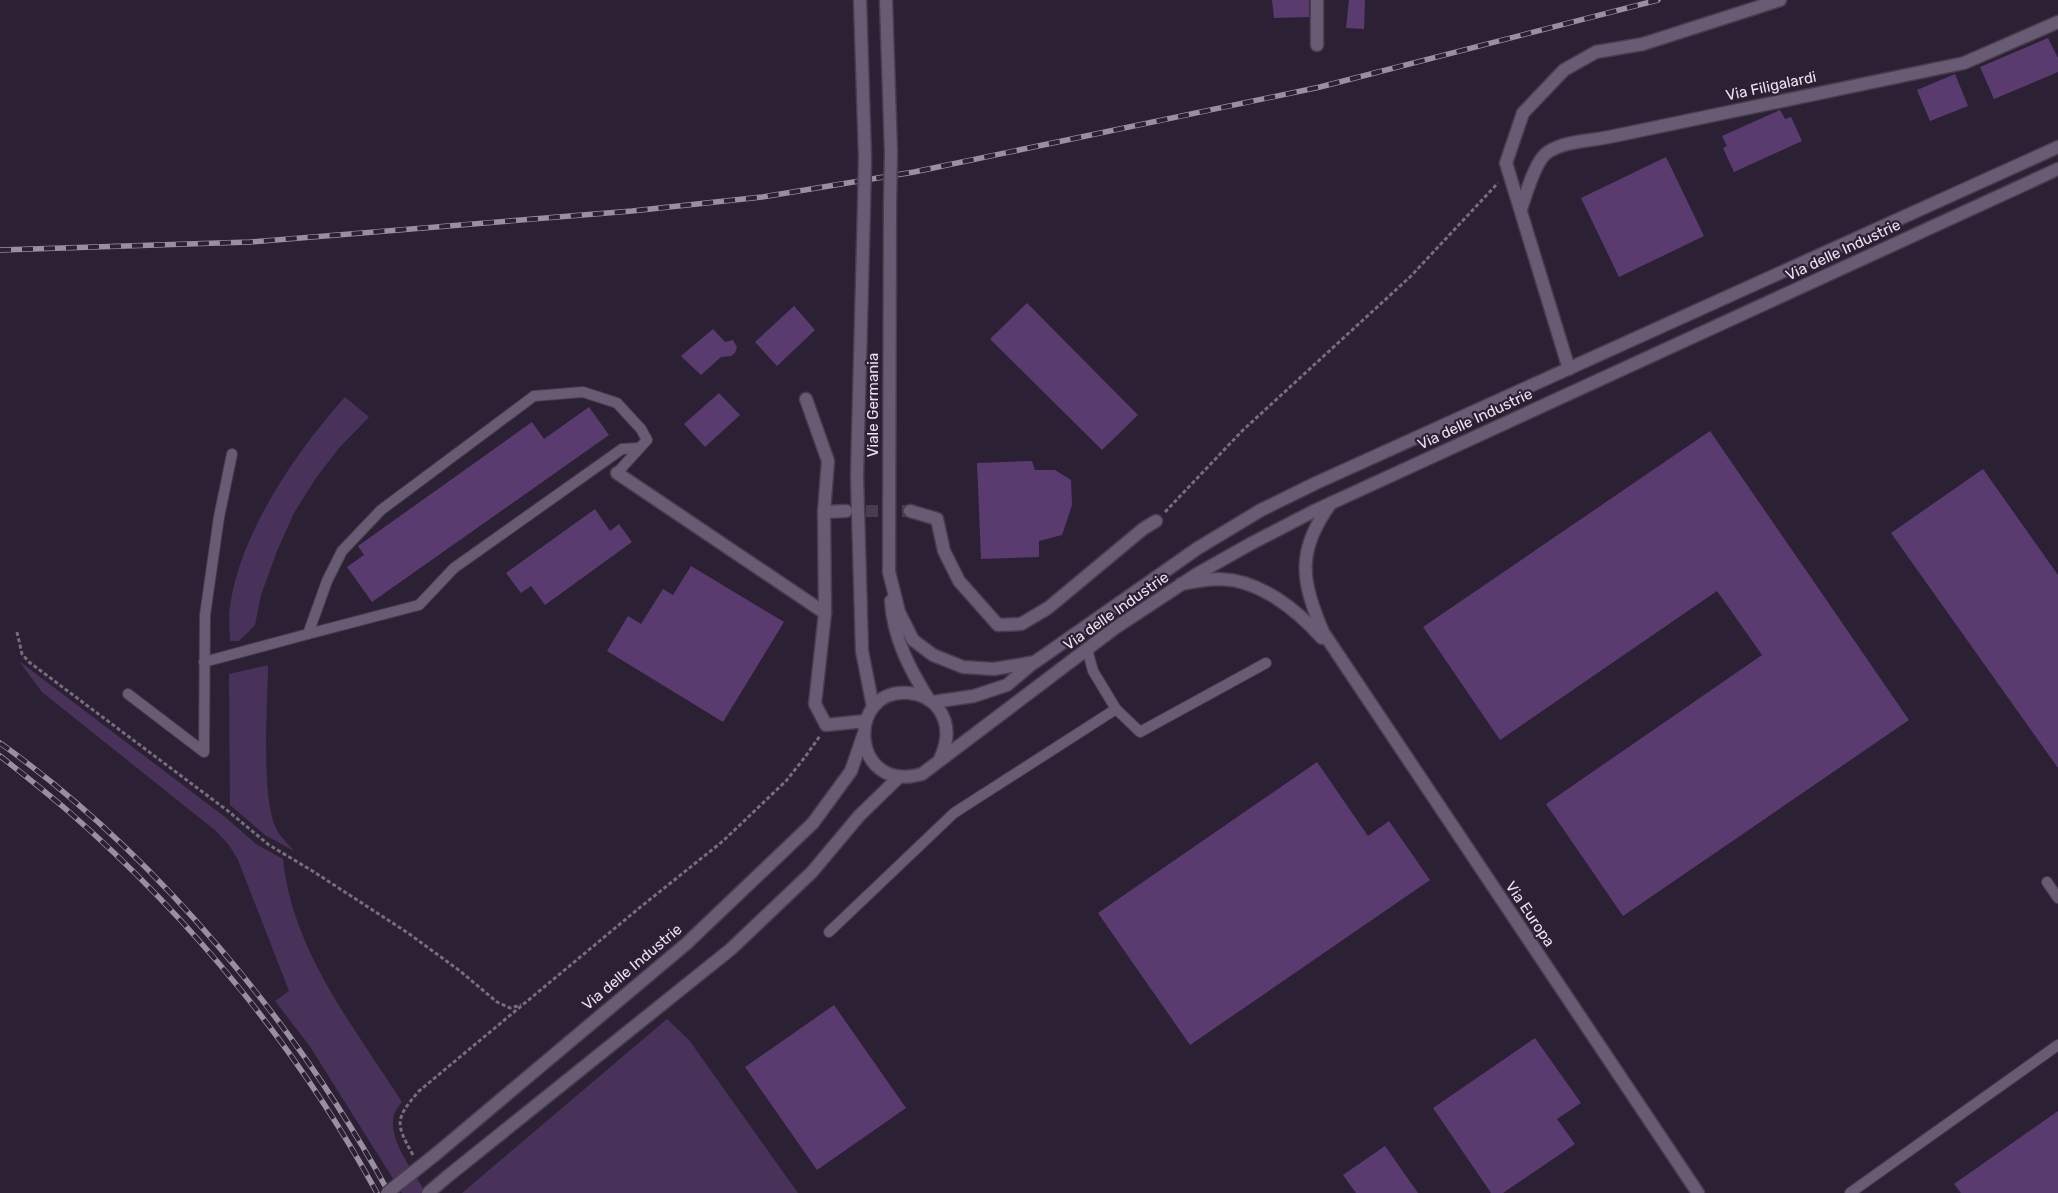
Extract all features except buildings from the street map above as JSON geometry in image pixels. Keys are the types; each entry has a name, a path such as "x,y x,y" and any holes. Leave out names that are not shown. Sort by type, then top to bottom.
{"street":[{"name":"Viale Germania","path":"860,0 865,157 856,476 862,651 873,707"},
{"name":"Viale Germania","path":"886,0 891,153 889,572 899,612 913,640 933,655 963,667 994,669 1035,662 1064,640"},
{"path":"1317,0 1317,45"},
{"path":"1569,368 1506,163 1523,113 1564,70 1596,52 1643,44 1780,0"},
{"name":"Via Filigalardi","path":"1521,209 1533,174 1546,153 1569,144 1964,63 2058,22"},
{"name":"Via delle Industrie","path":"1064,640 1198,548 1261,510 1316,483 2058,147"},
{"name":"Via delle Industrie","path":"940,759 1115,628 1181,584 1252,542 1331,503 2058,169"},
{"path":"806,398 828,462 824,512 825,612 815,704 826,726 865,721"},
{"path":"617,473 825,612"},
{"name":"Via Europa","path":"1331,503 1313,531 1305,556 1308,590 1313,610 1323,632 1698,1193"},
{"path":"910,510 937,519 944,551 959,581 998,625 1021,624 1048,608 1143,529 1156,521"},
{"path":"824,512 846,511"},
{"path":"889,572 892,618 902,651 915,679 931,701 945,721 948,734 946,747 940,759 922,774 911,777 899,777 883,770 870,759 865,748 863,736 865,721 873,707 883,699 894,694 906,693 918,694 931,701 974,696 1007,685 1035,662"},
{"name":"Via Europa","path":"1181,584 1221,579 1252,586 1280,600 1297,614 1336,653"},
{"name":"Via delle Industrie","path":"387,1193 686,944 813,823 851,771 863,736"},
{"path":"428,1193 731,948 812,872 859,816 899,777"}],"lane":[{"path":"308,634 327,581 342,551 381,510 534,396 583,392 617,403 641,429 648,440 617,473"},
{"path":"204,662 420,605 454,568 622,448 639,448"},
{"path":"128,694 204,752 205,615 219,518 232,454"},
{"path":"1087,649 1093,671 1116,708 1140,732 1266,663"},
{"path":"829,932 954,813 1116,708"},
{"path":"2046,882 2058,898"},
{"path":"1850,1193 2058,1045"}],"path":[{"path":"1156,521 1242,431 1411,276 1509,171"},
{"path":"17,632 22,654 29,662 228,811 269,845 408,933 498,1002 510,1008 524,1004"},
{"path":"416,1160 403,1137 400,1126 401,1115 419,1091 723,841 786,781 805,758 826,726"}],"shaded area":[{"path":"345,397 369,417 339,448 316,478 294,513 277,551 261,595 255,625 239,641 230,641 229,610 236,578 258,521 273,494 308,442"},
{"path":"19,661 225,817 256,844 283,859 289,892 299,925 312,956 346,1016 402,1102 394,1115 394,1134 403,1155 426,1193 402,1193 309,1045 275,1001 289,991 238,860 229,845 216,831 42,692"},
{"path":"268,665 266,750 268,796 277,830 294,851 265,835 230,805 229,674"},
{"path":"667,1019 689,1040 798,1193 462,1193"}],"tunnel":[{"path":"848,511 910,511"}],"railway":[{"path":"0,250 250,242 632,211 762,197 914,172 1320,87 1658,0"},
{"path":"0,743 58,787 114,836 219,947 312,1068 353,1131 389,1193"},
{"path":"0,756 60,804 113,852 199,941 277,1037 313,1088 377,1193"}]}
